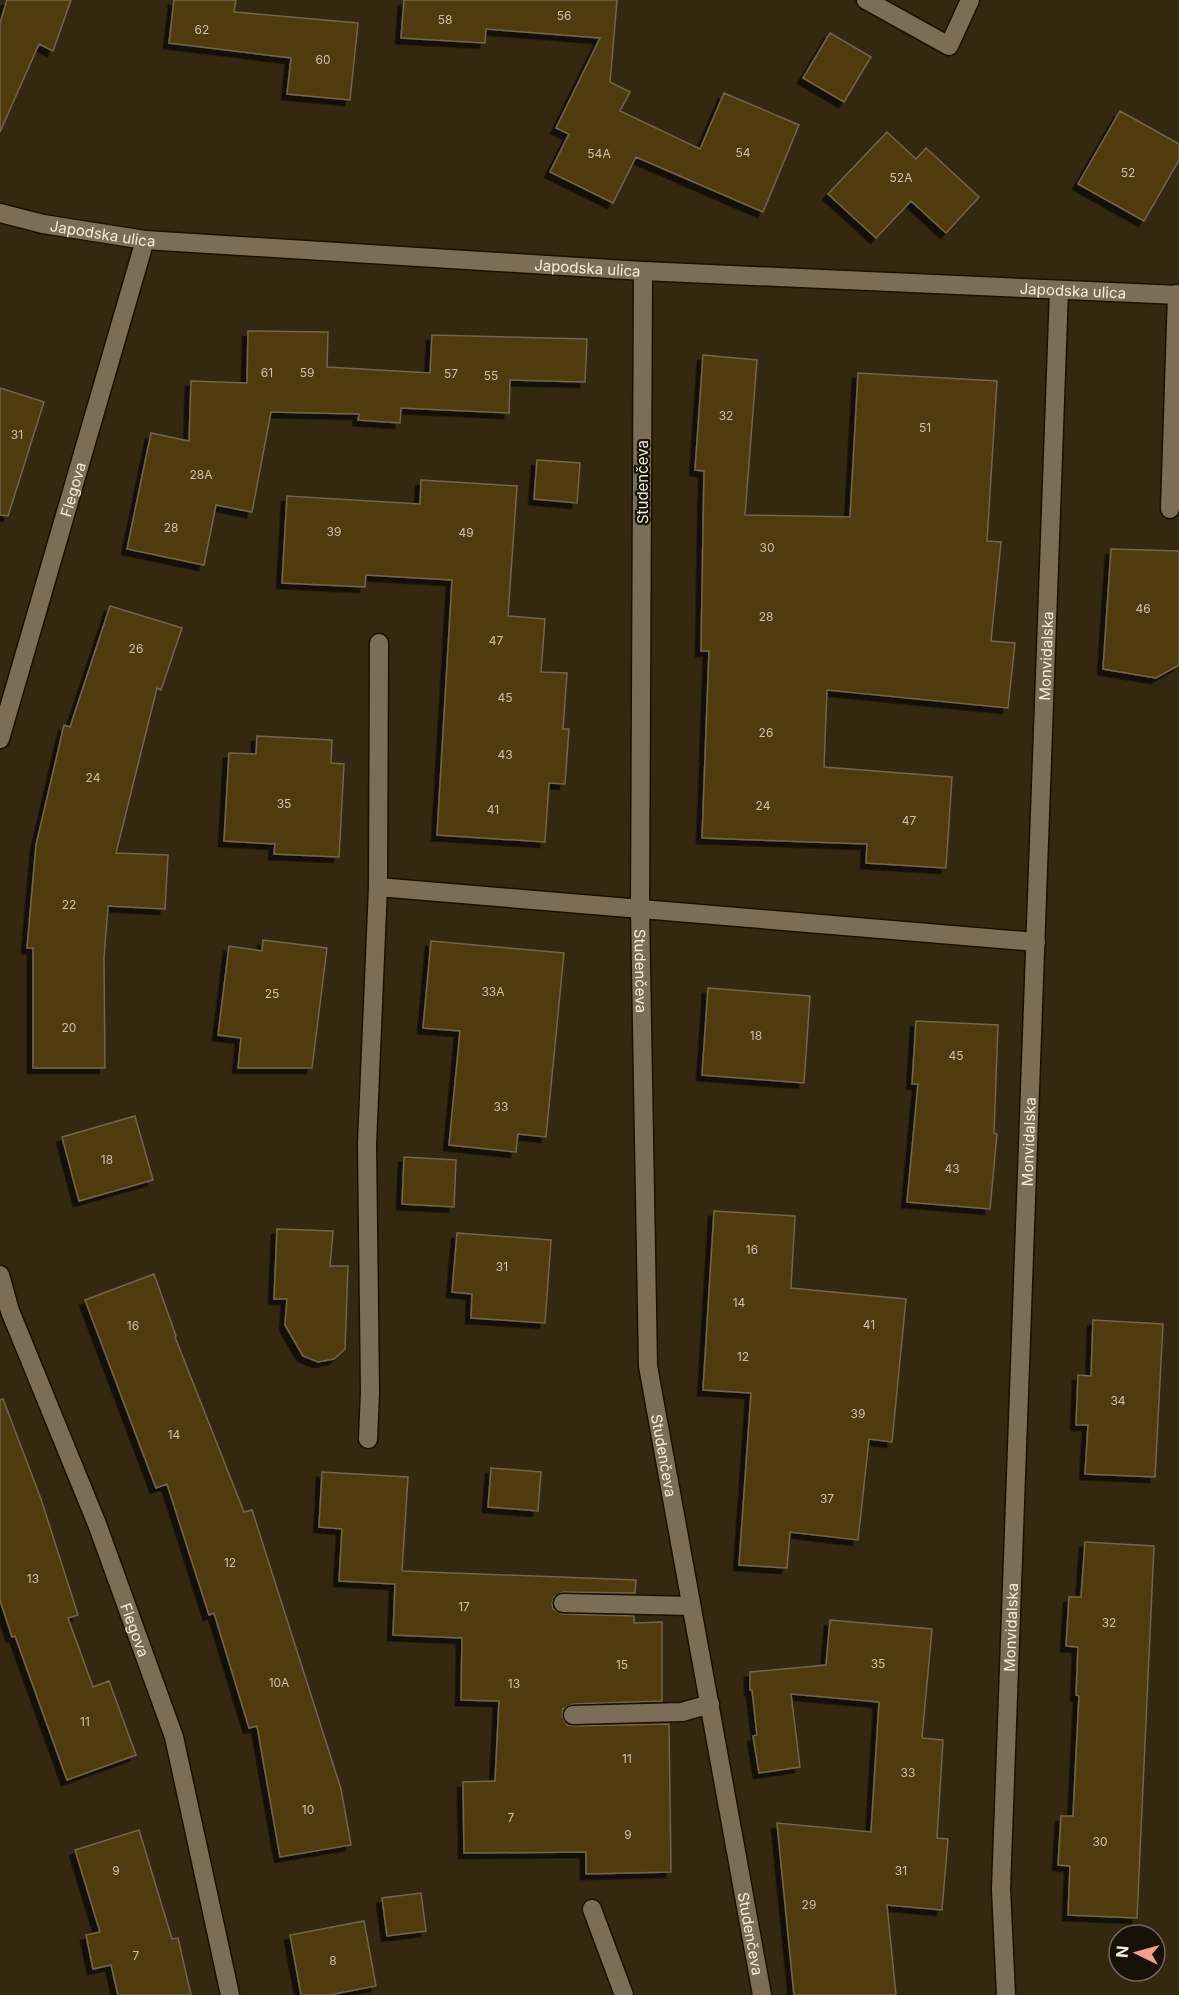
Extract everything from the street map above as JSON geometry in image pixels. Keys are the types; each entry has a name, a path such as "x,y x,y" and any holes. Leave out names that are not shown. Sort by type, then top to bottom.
{"street":[{"path":"866,0 950,46 970,0"},
{"name":"Japodska ulica","path":"0,213 43,224 145,240 643,271 1178,295"},
{"name":"Flegova","path":"0,739 145,240"},
{"name":"Studenčeva","path":"643,271 640,910 648,1366 762,1995"},
{"name":"Monvidalska","path":"1006,1995 1001,1889 1059,291"},
{"path":"1170,509 1178,295"},
{"path":"368,1439 370,1392 366,1144 378,887 379,643"},
{"name":"Studenčeva","path":"378,887 1036,942"},
{"name":"Flegova","path":"0,1275 10,1311 97,1524 174,1737 230,1995"},
{"path":"563,1603 691,1606"},
{"path":"573,1715 682,1712 710,1704"},
{"path":"592,1909 624,1995"}],"building":[{"path":"7,0 71,0 53,51 39,44 0,132 0,23"},
{"path":"174,0 236,0 234,12 358,23 350,100 287,94 291,58 169,43"},
{"path":"404,0 617,0 610,82 630,92 620,111 700,149 724,93 799,125 763,212 636,157 613,203 550,172 569,134 556,128 600,38 486,29 485,43 401,38"},
{"path":"830,33 871,57 844,102 803,78"},
{"path":"1120,111 1179,144 1179,160 1144,221 1078,184"},
{"path":"887,132 916,159 926,148 979,197 946,233 911,201 876,238 828,194"},
{"path":"248,331 328,332 327,367 430,373 432,335 587,339 585,382 510,380 509,413 401,408 400,423 358,420 359,414 271,412 252,512 216,505 204,565 127,549 151,433 189,441 191,381 247,383"},
{"path":"703,355 757,360 745,515 850,517 858,373 997,381 987,541 1001,542 991,641 1015,643 1008,708 827,690 824,767 952,777 946,868 866,863 867,844 702,838 709,651 701,651 704,471 695,470"},
{"path":"0,388 44,402 8,516 0,515"},
{"path":"537,460 580,463 577,503 534,499"},
{"path":"421,480 517,486 508,616 545,619 541,672 567,673 563,729 569,729 565,784 549,783 545,842 437,835 452,580 366,575 365,587 282,583 287,496 420,504"},
{"path":"1111,549 1179,551 1179,665 1156,678 1103,669"},
{"path":"110,606 182,628 161,690 157,688 116,853 168,855 165,909 108,906 104,958 105,1068 33,1068 33,948 27,948 36,845 64,725 70,727"},
{"path":"257,736 332,740 331,763 344,764 339,857 274,854 275,844 224,841 229,753 256,754"},
{"path":"263,940 327,948 312,1068 238,1068 241,1038 218,1035 229,946 262,951"},
{"path":"431,941 564,953 546,1137 518,1134 516,1152 449,1145 460,1031 423,1028"},
{"path":"708,988 810,996 804,1083 702,1075"},
{"path":"916,1021 998,1025 994,1133 997,1134 990,1209 907,1202 918,1084 912,1084"},
{"path":"135,1116 153,1180 79,1201 62,1137"},
{"path":"404,1157 456,1160 454,1207 402,1204"},
{"path":"714,1211 795,1216 791,1288 906,1299 892,1442 869,1439 858,1540 790,1532 787,1568 739,1565 751,1393 703,1390"},
{"path":"277,1229 333,1231 330,1266 348,1266 345,1349 334,1359 318,1362 303,1356 285,1325 287,1299 274,1299"},
{"path":"457,1233 551,1240 545,1323 471,1318 472,1294 452,1292"},
{"path":"154,1274 175,1337 244,1512 252,1510 341,1789 351,1845 280,1857 257,1726 249,1728 214,1613 209,1615 167,1484 156,1488 85,1300"},
{"path":"1093,1320 1163,1324 1155,1477 1085,1474 1088,1425 1076,1425 1078,1375 1091,1376"},
{"path":"3,1399 41,1499 78,1615 68,1618 93,1687 109,1681 136,1755 67,1780 0,1600 0,1400"},
{"path":"491,1468 541,1472 538,1511 488,1507"},
{"path":"322,1472 408,1477 402,1571 636,1580 635,1593 563,1592 554,1597 553,1609 562,1614 634,1616 634,1623 662,1622 662,1701 573,1704 563,1709 562,1716 567,1725 573,1726 669,1724 671,1872 586,1874 586,1852 464,1853 463,1782 495,1781 499,1701 461,1700 462,1638 393,1635 395,1584 339,1581 342,1529 319,1527"},
{"path":"1085,1542 1154,1546 1137,1918 1068,1915 1070,1866 1058,1865 1061,1816 1073,1816 1079,1696 1076,1695 1078,1647 1066,1646 1069,1597 1081,1597"},
{"path":"830,1620 932,1629 922,1738 943,1740 937,1838 948,1839 942,1910 887,1905 896,1995 794,1995 777,1823 871,1832 879,1702 791,1694 800,1767 759,1773 753,1736 757,1735 752,1690 750,1690 750,1672 826,1665"},
{"path":"139,1830 172,1939 178,1938 191,1995 118,1995 111,1965 93,1969 86,1935 100,1932 75,1850"},
{"path":"421,1893 426,1931 387,1936 382,1898"},
{"path":"364,1921 376,1986 329,1995 301,1995 290,1935"}]}
